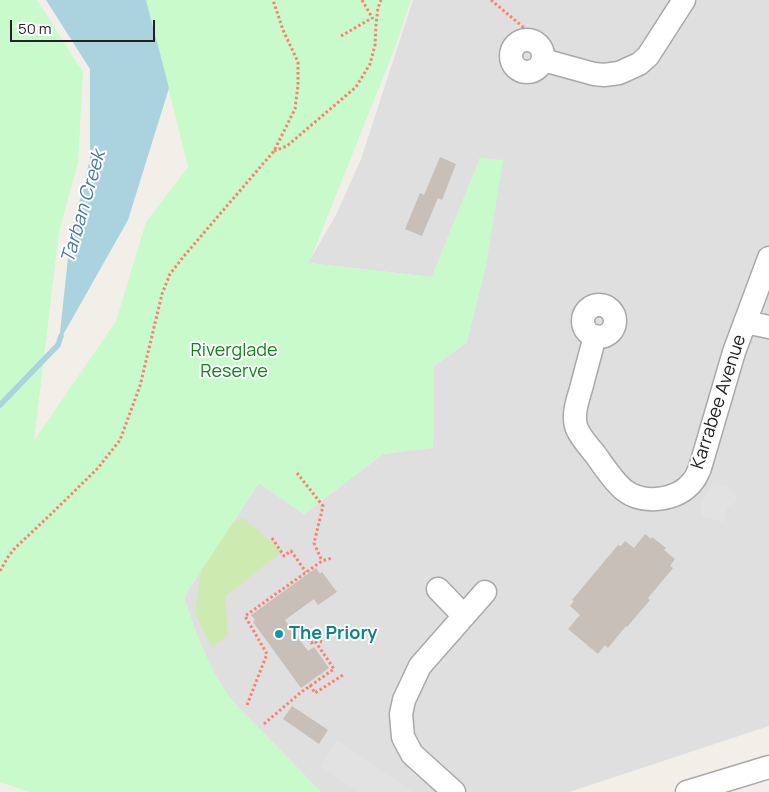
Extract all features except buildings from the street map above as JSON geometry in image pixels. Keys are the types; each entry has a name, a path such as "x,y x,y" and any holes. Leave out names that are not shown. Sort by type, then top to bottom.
{"street":[{"path":"518,43 528,40 534,41 542,49 543,60 594,74 619,73 639,64 648,56 684,0"},
{"name":"Karrabee Avenue","path":"595,336 577,404 576,427 609,474 624,490 637,496 661,499 674,496 693,481 700,468 734,352 769,258"},
{"path":"745,322 769,326"},
{"path":"438,589 464,616"},
{"path":"454,792 412,754 403,737 401,714 404,700 420,666 485,592"},
{"path":"687,792 769,767"}],"path":[{"path":"0,571 15,548 98,468 120,440 140,386 162,294 170,274 274,151 295,108 298,62 283,30 273,0"},
{"path":"362,0 376,24"},
{"path":"274,151 287,146 356,87 370,64 375,44 378,8 381,0"},
{"path":"491,0 523,27 518,43"},
{"path":"341,36 372,18"},
{"path":"297,473 323,506 314,542 322,561"},
{"path":"272,538 284,556 291,551 306,572"},
{"path":"247,705 267,654 245,616 322,561 332,558"},
{"path":"264,724 310,685 334,669 314,641 311,643 306,636 322,642"},
{"path":"310,685 315,693 343,675"}],"shaded area":[{"path":"413,0 769,0 769,726 569,792 321,792 228,696 210,666 184,597 259,483 304,514 383,454 433,447 434,366 467,342 480,158 432,277 308,263 336,215 361,159"},
{"path":"714,483 727,486 736,494 736,501 727,507 724,522 702,515 701,502"},
{"path":"338,740 413,792 359,792 320,766"}],"green space":[{"name":"Riverglade Reserve","path":"0,0 37,0 83,72 78,163 59,232 34,441 116,321 146,222 188,167 146,0 411,0 396,45 309,263 432,277 480,158 503,160 486,267 467,342 434,366 433,448 383,454 304,514 259,483 184,597 206,656 229,696 321,792 30,792 0,782"},
{"path":"243,518 283,551 225,596 228,635 212,647 195,614 200,576 209,536"}],"water":[{"name":"Tarban Creek","path":"46,0 146,0 169,88 128,220 59,342 70,239 90,159 90,69"}],"waterway":[{"name":"Tarban Creek","path":"0,405 58,345 61,336"}],"place":[{"name":"The Priory","path":"279,634"}]}
